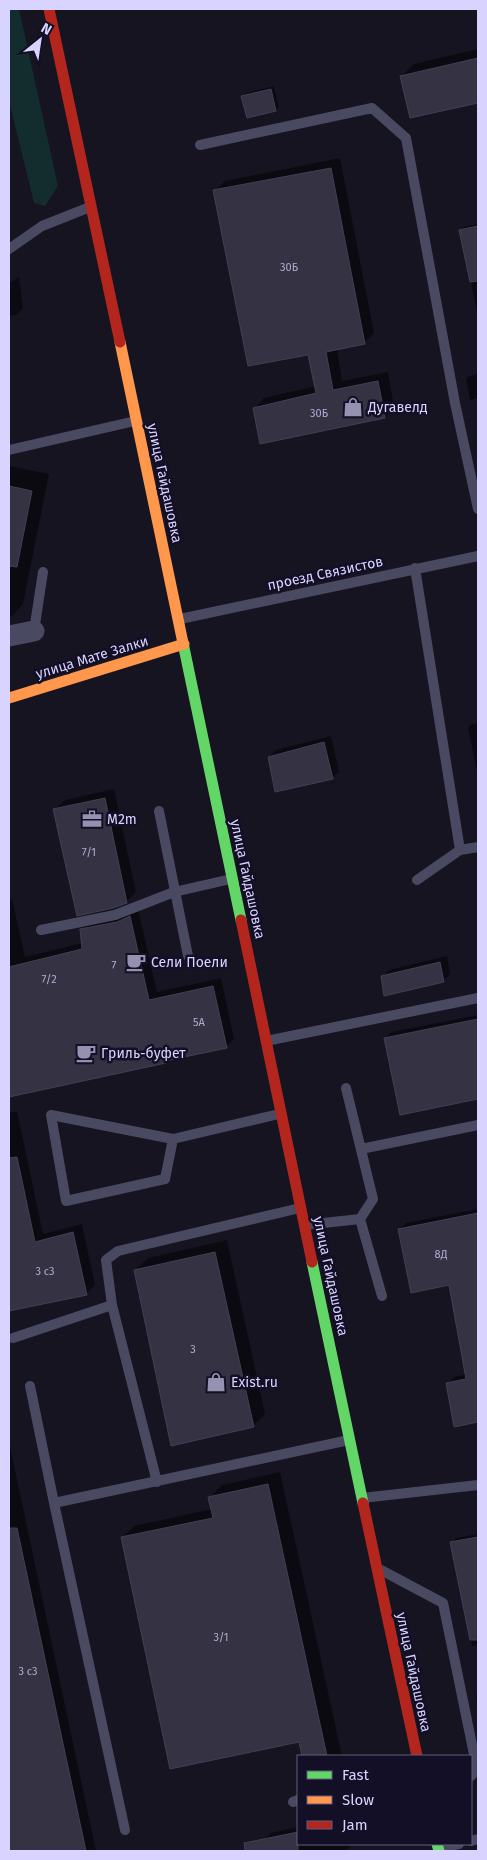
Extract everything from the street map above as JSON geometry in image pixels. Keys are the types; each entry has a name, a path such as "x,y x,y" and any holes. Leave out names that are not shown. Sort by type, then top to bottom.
{"main road":[{"name":"улица Гайдашовка","path":"49,9 179,619 280,1114 417,1755"},
{"name":"улица Мате Залки","path":"9,698 184,644"}],"street":[{"path":"9,636 34,631"}],"lane":[{"path":"200,145 372,108 406,138 455,403 478,509"},
{"path":"9,249 42,226 91,206"},
{"path":"9,450 136,421"},
{"name":"проезд Связистов","path":"179,619 478,556"},
{"path":"415,568 460,850"},
{"path":"34,631 43,572"},
{"path":"158,811 188,956"},
{"path":"417,880 460,850 478,847"},
{"path":"41,930 115,915 174,892 232,879"},
{"path":"265,1041 478,998"},
{"path":"346,1088 373,1199 360,1219 382,1296"},
{"path":"173,1139 165,1179 66,1201 51,1115 173,1139 280,1114"},
{"path":"361,1148 478,1125"},
{"path":"157,1482 112,1305 106,1260 118,1251 301,1208"},
{"path":"304,1225 360,1219"},
{"path":"13,1338 112,1305"},
{"path":"30,1386 125,1830"},
{"path":"54,1502 157,1482 350,1440"},
{"path":"362,1498 478,1485"},
{"path":"376,1568 443,1603 477,1769 472,1775"},
{"path":"438,1848 454,1845"}],"green space":[{"path":"9,9 19,9 58,186 45,206 34,203 9,101"}],"building":[{"path":"478,58 478,103 410,118 400,76"},
{"path":"271,89 276,111 247,118 241,96"},
{"path":"331,168 365,344 326,352 333,390 378,381 385,418 260,444 253,408 316,393 308,355 248,366 213,190"},
{"path":"478,226 478,281 470,282 459,230"},
{"path":"9,486 32,491 17,567 9,566"},
{"path":"324,742 333,779 275,792 268,757"},
{"path":"105,798 127,903 77,916 53,809"},
{"path":"130,916 149,1000 213,986 227,1048 9,1097 9,967 82,949 80,929 117,922"},
{"path":"440,962 444,982 384,996 381,976"},
{"path":"478,1019 478,1099 400,1115 384,1038"},
{"path":"17,1157 35,1242 73,1232 87,1295 9,1311 9,1158"},
{"path":"478,1213 478,1422 454,1427 446,1383 466,1379 449,1285 411,1293 398,1229"},
{"path":"215,1252 254,1427 171,1446 134,1270"},
{"path":"268,1484 327,1755 302,1755 299,1742 170,1769 121,1537 213,1518 208,1497"},
{"path":"9,1528 17,1528 86,1851 9,1851"},
{"path":"478,1537 478,1640 470,1640 450,1542"},
{"path":"297,1832 298,1851 245,1851 244,1843"}],"traffic: fast":[{"path":"183,643 241,920"},
{"path":"312,1262 363,1503"},
{"path":"437,1845 439,1851"}],"traffic: slow":[{"path":"120,342 183,643"},
{"path":"9,698 184,644"}],"traffic: jam":[{"path":"49,9 120,342"},
{"path":"241,920 312,1262"},
{"path":"363,1503 417,1755"}],"place":[{"name":"Дугавелд","path":"353,407"},
{"name":"М2m","path":"92,819"},
{"name":"Сели Поели","path":"136,962"},
{"name":"Гриль-буфет","path":"86,1053"},
{"name":"Exist.ru","path":"216,1382"}]}
